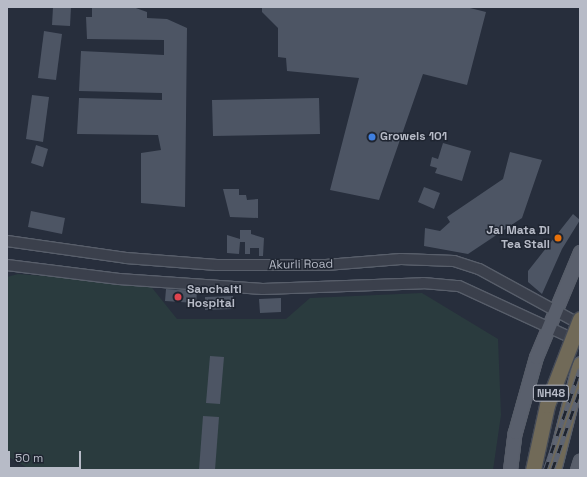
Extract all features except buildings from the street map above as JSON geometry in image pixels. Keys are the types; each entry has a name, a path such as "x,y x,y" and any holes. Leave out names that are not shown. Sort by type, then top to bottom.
{"highway":[{"name":"NH48","path":"533,470 547,405 580,319"},
{"name":"NH48","path":"554,464 580,364"}],"main road":[{"path":"510,470 525,395 555,308 580,252"},
{"path":"577,470 580,460"}],"street":[{"name":"Akurli Road","path":"7,241 126,258 217,265 454,261 479,269 522,296 555,308 580,324"},
{"name":"Akurli Road","path":"7,265 119,279 263,289 423,283 459,286 580,342"}],"shaded area":[{"path":"18,274 149,284 177,319 286,319 310,298 422,293 498,339 501,415 493,470 31,470 7,456 7,277"}],"railway":[{"path":"545,470 580,369"},
{"path":"552,470 580,390"}],"place":[{"name":"Growels 101","path":"372,137"},
{"name":"Jai Mata Di Tea Stall","path":"558,238"},
{"name":"Sanchaiti Hospital","path":"178,297"}]}
